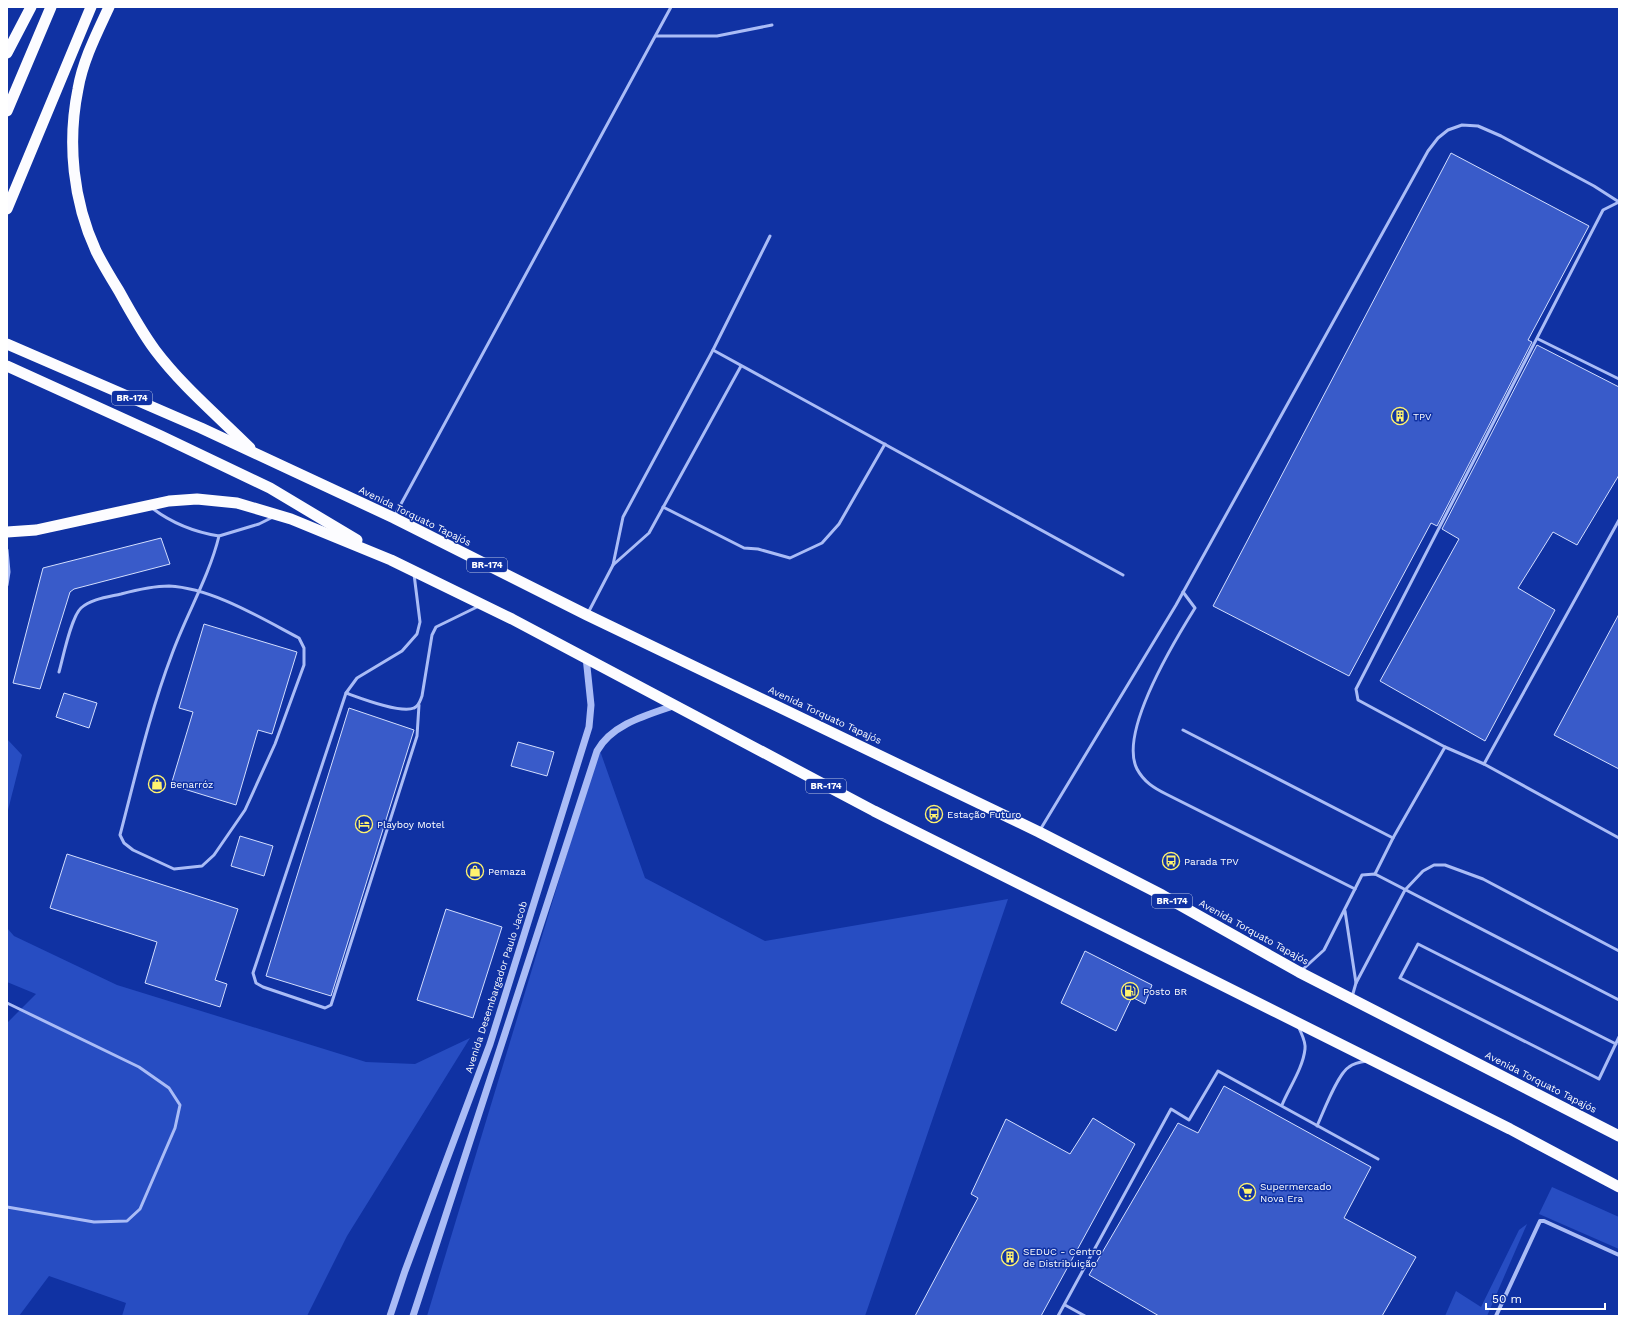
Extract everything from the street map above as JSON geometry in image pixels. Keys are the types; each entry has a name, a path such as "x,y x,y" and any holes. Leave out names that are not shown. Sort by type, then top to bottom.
{"highway":[{"path":"7,53 31,7"},
{"path":"7,111 51,7"},
{"path":"7,209 91,7"},
{"path":"109,7 87,57 78,87 73,120 73,153 76,183 84,220 96,252 131,313 155,350 180,379 256,454"},
{"name":"Avenida Torquato Tapajós","path":"7,344 201,428 394,518 587,615 1039,832 1162,895 1299,972 1619,1136"},
{"path":"7,366 161,436 270,488 390,560"},
{"name":"BR-174","path":"7,532 36,530 148,505 169,501 197,499 237,503 279,514 390,560 482,604 586,657 870,809 1510,1129 1619,1187"}],"street":[{"name":"Avenida Desembargador Paulo Jacob","path":"391,1316 405,1271 490,1044 589,727 592,705 586,657"},
{"path":"413,1316 596,752 602,742 618,729 646,715 676,705"},
{"path":"1496,1316 1538,1223 1544,1220 1619,1255"}],"lane":[{"path":"394,518 671,7"},
{"path":"656,36 717,36 772,25"},
{"path":"1039,832 1183,592 1428,151 1438,138 1448,130 1462,125 1478,126 1501,136 1594,186 1619,202 1604,210 1356,689 1358,700 1445,747 1484,764 1619,838"},
{"path":"587,615 613,565 623,517 713,350 770,236"},
{"path":"1538,339 1619,379"},
{"path":"713,350 1123,575"},
{"path":"613,565 649,533 741,366"},
{"path":"663,507 744,548 758,549 790,558 822,542 839,524 885,444"},
{"path":"148,505 179,526 202,533 219,536 259,524 279,514"},
{"path":"1484,764 1619,520"},
{"path":"59,672 72,623 80,608 97,599 149,587 170,586 197,592 235,605 299,638 304,648 304,665 276,744 245,810 214,855 202,866 174,870 133,850 124,843 120,835 144,744 171,655 197,592 213,560 219,536"},
{"path":"7,550 9,572 7,585"},
{"path":"413,571 420,622 417,634 402,651 357,678 346,693 253,973 256,983 263,988 325,1008 331,1005 335,999 416,736 419,705 422,696 432,635 436,627 482,604"},
{"path":"1183,592 1195,608 1157,672 1146,697 1132,745 1136,768 1147,784 1355,889"},
{"path":"346,693 399,709 413,709 419,705"},
{"path":"1183,730 1393,838"},
{"path":"1375,874 1393,838 1445,747"},
{"path":"1351,998 1356,983 1405,890 1423,871 1434,865 1445,865 1483,879 1619,951"},
{"path":"1299,972 1324,950 1362,875 1375,874 1619,1000"},
{"path":"1345,911 1356,983"},
{"path":"1616,1044 1418,944 1400,978 1599,1079 1616,1044 1619,1037"},
{"path":"7,1003 140,1067 169,1088 180,1105 175,1128 140,1209 127,1221 94,1222 7,1207"},
{"path":"1282,1106 1302,1061 1305,1050 1303,1036 1296,1023"},
{"path":"1317,1126 1341,1075 1347,1068 1359,1062 1373,1061"},
{"path":"1058,1316 1171,1109 1189,1120 1218,1070 1378,1159"},
{"path":"1064,1305 1085,1316"}],"shaded area":[{"path":"7,739 22,755 7,814"},
{"path":"599,748 645,878 765,941 1008,899 865,1316 427,1316"},
{"path":"7,928 14,936 117,985 366,1062 415,1064 470,1038 347,1236 307,1316 122,1316 126,1303 49,1276 19,1316 7,1316 7,1023 36,994 7,982"},
{"path":"1552,1187 1619,1217 1619,1249 1539,1214"},
{"path":"1527,1224 1487,1316 1445,1316 1456,1291 1481,1307 1519,1230"}],"building":[{"name":"TPV","path":"1451,153 1589,226 1528,340 1532,342 1437,526 1431,523 1349,676 1213,606"},
{"path":"1537,345 1619,387 1619,475 1577,545 1553,532 1518,588 1555,610 1485,741 1380,681 1459,539 1442,529"},
{"path":"161,538 170,564 74,589 70,592 40,689 13,683 43,568"},
{"path":"1619,614 1619,769 1554,735"},
{"path":"204,624 297,652 272,734 258,730 236,805 171,785 193,712 179,708"},
{"path":"64,693 97,703 89,728 56,717"},
{"path":"349,708 414,730 331,996 266,976"},
{"path":"518,742 554,752 547,776 511,766"},
{"path":"240,836 273,846 264,876 231,866"},
{"path":"67,854 238,909 215,980 227,984 220,1007 145,983 157,942 50,908"},
{"path":"446,909 502,927 473,1018 417,1000"},
{"name":"Posto BR","path":"1085,951 1152,985 1145,1004 1132,997 1116,1031 1061,1003"},
{"name":"Supermercado Nova Era","path":"1224,1086 1371,1167 1344,1218 1416,1257 1382,1316 1159,1316 1089,1275 1178,1123 1198,1133"},
{"name":"SEDUC - Centro de Distribuição","path":"1093,1118 1135,1144 1041,1316 915,1316 978,1198 971,1194 1006,1119 1070,1154"}],"place":[{"name":"TPV","path":"1400,416"},
{"name":"Benarróz","path":"157,784"},
{"name":"Estação Futuro","path":"934,814"},
{"name":"Playboy Motel","path":"364,824"},
{"name":"Parada TPV","path":"1171,861"},
{"name":"Pemaza","path":"475,871"},
{"name":"Posto BR","path":"1130,991"},
{"name":"Supermercado Nova Era","path":"1247,1192"},
{"name":"SEDUC - Centro de Distribuição","path":"1010,1257"}]}
